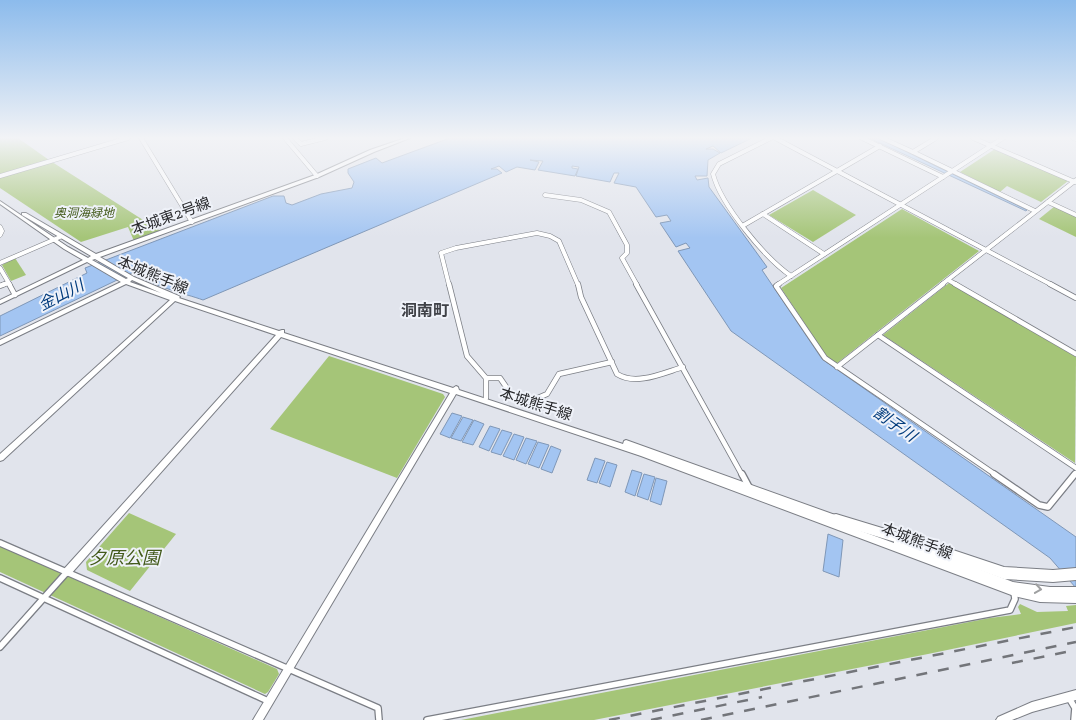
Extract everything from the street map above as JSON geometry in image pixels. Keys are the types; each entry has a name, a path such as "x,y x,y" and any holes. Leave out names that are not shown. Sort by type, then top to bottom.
{"highway":[{"path":"836,519 1004,572 1053,576 1076,574"}],"main road":[{"name":"本城東2号線","path":"94,261 328,172"},
{"name":"本城熊手線","path":"0,198 9,207"},
{"name":"本城熊手線","path":"0,202 94,261 173,300 281,332"},
{"path":"0,211 9,207"},
{"name":"本城熊手線","path":"58,238 88,260 100,261 127,278 176,296 836,519 1014,589 1076,591"},
{"path":"0,302 88,260"},
{"path":"0,342 127,278"},
{"path":"0,458 173,300"},
{"path":"67,572 281,332"},
{"name":"本城熊手線","path":"456,390 644,449 1040,598 1076,599"},
{"path":"258,720 456,390"},
{"path":"1007,719 1032,707 1072,696"}],"street":[{"path":"0,176 15,172"},
{"path":"162,172 192,222"},
{"path":"314,172 318,176"},
{"path":"713,172 712,175 718,191 778,266 791,276"},
{"path":"744,225 837,172"},
{"path":"839,172 1076,298"},
{"path":"935,172 945,176"},
{"path":"951,172 776,286 825,358 1039,505 1048,507 1076,473"},
{"path":"953,172 1035,212"},
{"path":"836,367 1075,182 1051,172"},
{"path":"545,195 581,200 609,212 627,245 627,253 622,258 750,490"},
{"path":"1048,202 1076,215"},
{"path":"763,214 824,254"},
{"path":"0,227 2,231 0,235"},
{"path":"486,398 486,378 467,356 441,253 456,248 537,234 550,236 559,241 581,292 581,297 617,374 625,380 632,380 683,367"},
{"path":"0,263 58,238"},
{"path":"0,268 15,295"},
{"path":"948,280 1076,354"},
{"path":"0,286 8,283"},
{"path":"878,335 1076,468"},
{"path":"486,378 500,378 511,394 534,401 548,394 554,379 559,374 612,362"},
{"path":"0,543 287,670 378,708 379,720"},
{"path":"0,647 67,572"},
{"path":"0,578 268,701"},
{"path":"427,720 1010,610 1015,599 1014,589"},
{"path":"1072,696 1075,708 1074,720"}],"green space":[{"name":"奥洞海緑地","path":"0,172 67,172 162,232 134,241 128,227 81,242 0,188"},
{"path":"960,172 1047,172 1068,181 1041,202 1007,186 1000,192"},
{"path":"813,190 856,215 813,242 769,215"},
{"path":"1055,206 1076,216 1076,237 1039,219"},
{"path":"902,209 979,251 836,364 827,357 781,288"},
{"path":"15,258 26,275 11,281 2,265"},
{"path":"949,283 1076,357 1075,463 883,335"},
{"path":"329,356 443,394 445,397 397,478 270,429"},
{"name":"夕原公園","path":"129,513 176,534 130,591 87,570 86,562"},
{"path":"0,546 277,669 279,674 265,694 0,572"},
{"path":"1020,604 1037,612 1068,611 1066,606 1076,605 1076,623 594,720 461,720 990,618 1021,614 1018,607"}],"water":[{"path":"548,172 577,172 575,176"},
{"name":"割子川","path":"577,172 707,172 707,176 695,176 697,180 708,178 709,187 767,267 762,270 822,359 1076,537 1076,588 1050,558 731,331 678,251 690,248 686,243 676,247 660,223 671,221 667,215 656,217 636,187 614,183 619,173 614,173 610,182 576,176"},
{"path":"941,172 948,172 1026,211"},
{"name":"金山川","path":"348,173 502,173 203,300 157,285 148,281 136,271 0,336 0,316 87,273 85,268 273,196 284,196 286,203 292,205 321,194 352,188 354,182"},
{"path":"452,413 462,416 450,438 440,434"},
{"path":"463,417 473,420 461,441 451,438"},
{"path":"474,420 484,424 473,445 462,442"},
{"path":"490,426 500,429 489,451 479,447"},
{"path":"502,430 512,433 501,455 491,452"},
{"path":"514,434 524,437 514,460 503,456"},
{"path":"526,438 537,441 526,464 516,460"},
{"path":"538,442 549,445 539,468 528,464"},
{"path":"551,446 561,450 552,473 541,469"},
{"path":"595,458 605,461 597,483 587,480"},
{"path":"607,462 617,465 610,487 599,483"},
{"path":"632,470 642,473 635,496 625,492"},
{"path":"644,474 655,477 648,500 637,496"},
{"path":"656,478 667,481 661,505 650,501"},
{"path":"828,534 843,540 839,577 823,571"}],"railway":[{"path":"609,720 1076,627"},
{"path":"701,720 1076,642"},
{"path":"1012,663 1076,650"},
{"path":"651,720 762,697"}],"district":[{"name":"洞南町","path":"425,310"}]}
